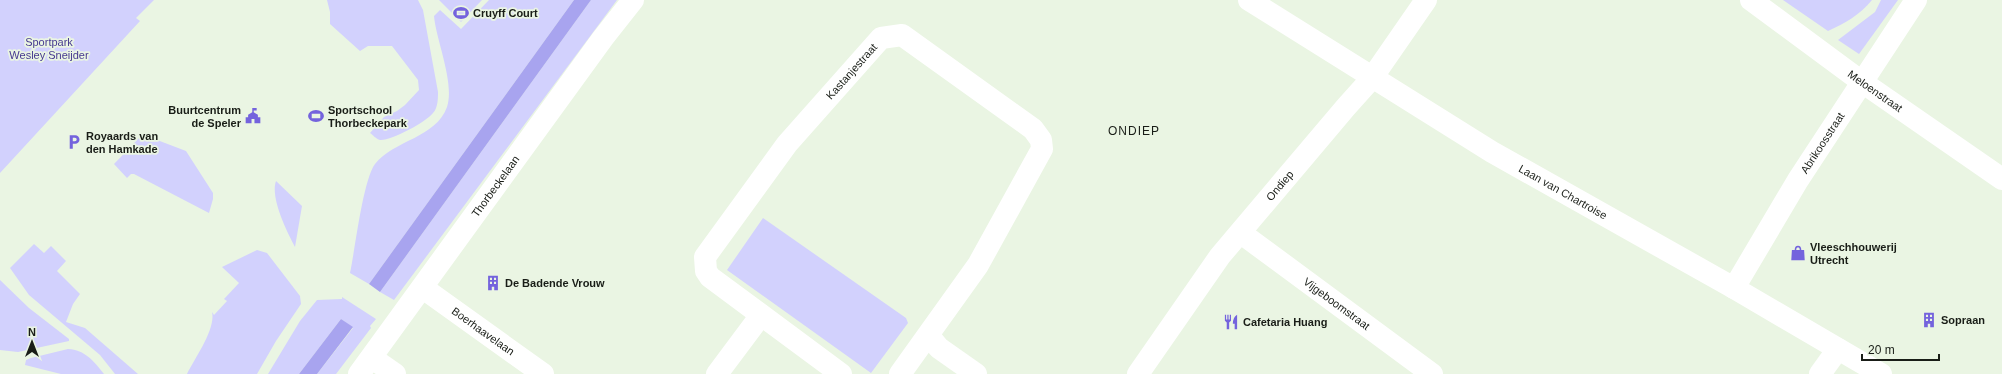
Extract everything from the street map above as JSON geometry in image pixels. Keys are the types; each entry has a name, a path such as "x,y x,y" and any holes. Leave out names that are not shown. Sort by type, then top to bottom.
{"street":[{"name":"Thorbeckelaan","path":"366,366 603,38 633,0"},
{"name":"Laan van Chartroise","path":"1249,0 1492,152 1734,288 1881,374"},
{"name":"Ondiep","path":"1138,374 1220,256 1372,78 1426,0"},
{"name":"Meloenstraat","path":"1751,0 1862,82 2002,179"},
{"name":"Abrikoosstraat","path":"1734,288 1798,180 1916,0"},
{"name":"Kastanjestraat","path":"841,374 710,277 706,271 705,257 787,144 836,88 881,38 902,35 1033,129 1041,140 1042,149 978,265 929,336 900,374"},
{"name":"Vijgeboomstraat","path":"1241,232 1432,374"},
{"name":"Boerhaavelaan","path":"423,288 543,374"},
{"path":"717,374 761,314"},
{"path":"929,336 939,348 976,374"},
{"path":"1820,374 1838,349"},
{"path":"366,366 395,374"}],"green space":[{"name":"Sportpark Wesley Sneijder","path":"0,0 154,0 136,18 140,21 0,173"},
{"path":"327,0 418,0 423,10 438,92 436,108 429,117 408,130 385,139 380,140 370,133 384,117 397,111 405,105 419,90 418,80 392,46 368,46 360,51 330,24 330,12"},
{"name":"Cruyff Court","path":"439,0 482,0 461,22"},
{"path":"489,0 574,0 369,284 350,273 363,199 371,172 375,164 383,156 434,126 442,117 447,107 449,86 434,16 440,10 461,29"},
{"path":"591,0 617,0 394,300 380,292"},
{"path":"1783,0 1872,0 1852,18 1828,31"},
{"path":"1881,0 1898,0 1859,54 1838,40 1875,12"},
{"path":"144,135 186,151 213,193 209,213 134,174 131,174 127,178 114,164 141,136"},
{"path":"276,181 302,206 295,247 277,205 275,196"},
{"path":"763,218 906,318 908,323 871,373 727,270"},
{"path":"34,244 44,253 51,246 66,261 57,271 80,294 73,304 66,322 85,328 138,374 115,374 100,355 29,295 10,268"},
{"path":"257,250 267,253 300,296 301,304 276,341 257,374 187,374 208,335 211,327 212,312 214,315 227,301 224,299 239,283 222,267"},
{"path":"0,280 29,308 69,339 69,341 18,352 0,350"},
{"path":"342,297 376,319 370,326 371,328 336,374 317,374 353,328 341,319 299,374 268,374 300,321 317,300 342,299"},
{"path":"68,349 74,350 89,357 104,374 61,374 25,365 26,360 31,358"}],"shaded area":[{"path":"574,0 591,0 380,292 369,284"},
{"path":"341,319 353,327 317,374 299,374"}],"place":[{"name":"Cruyff Court","path":"461,13"},
{"name":"Buurtcentrum de Speler","path":"253,116"},
{"name":"Sportschool Thorbeckepark","path":"316,116"},
{"name":"Royaards van den Hamkade","path":"74,142"},
{"name":"Vleeschhouwerij Utrecht","path":"1798,253"},
{"name":"De Badende Vrouw","path":"493,283"},
{"name":"Sopraan","path":"1929,320"},
{"name":"Cafetaria Huang","path":"1231,322"}],"district":[{"name":"ONDIEP","path":"1134,131"}]}
